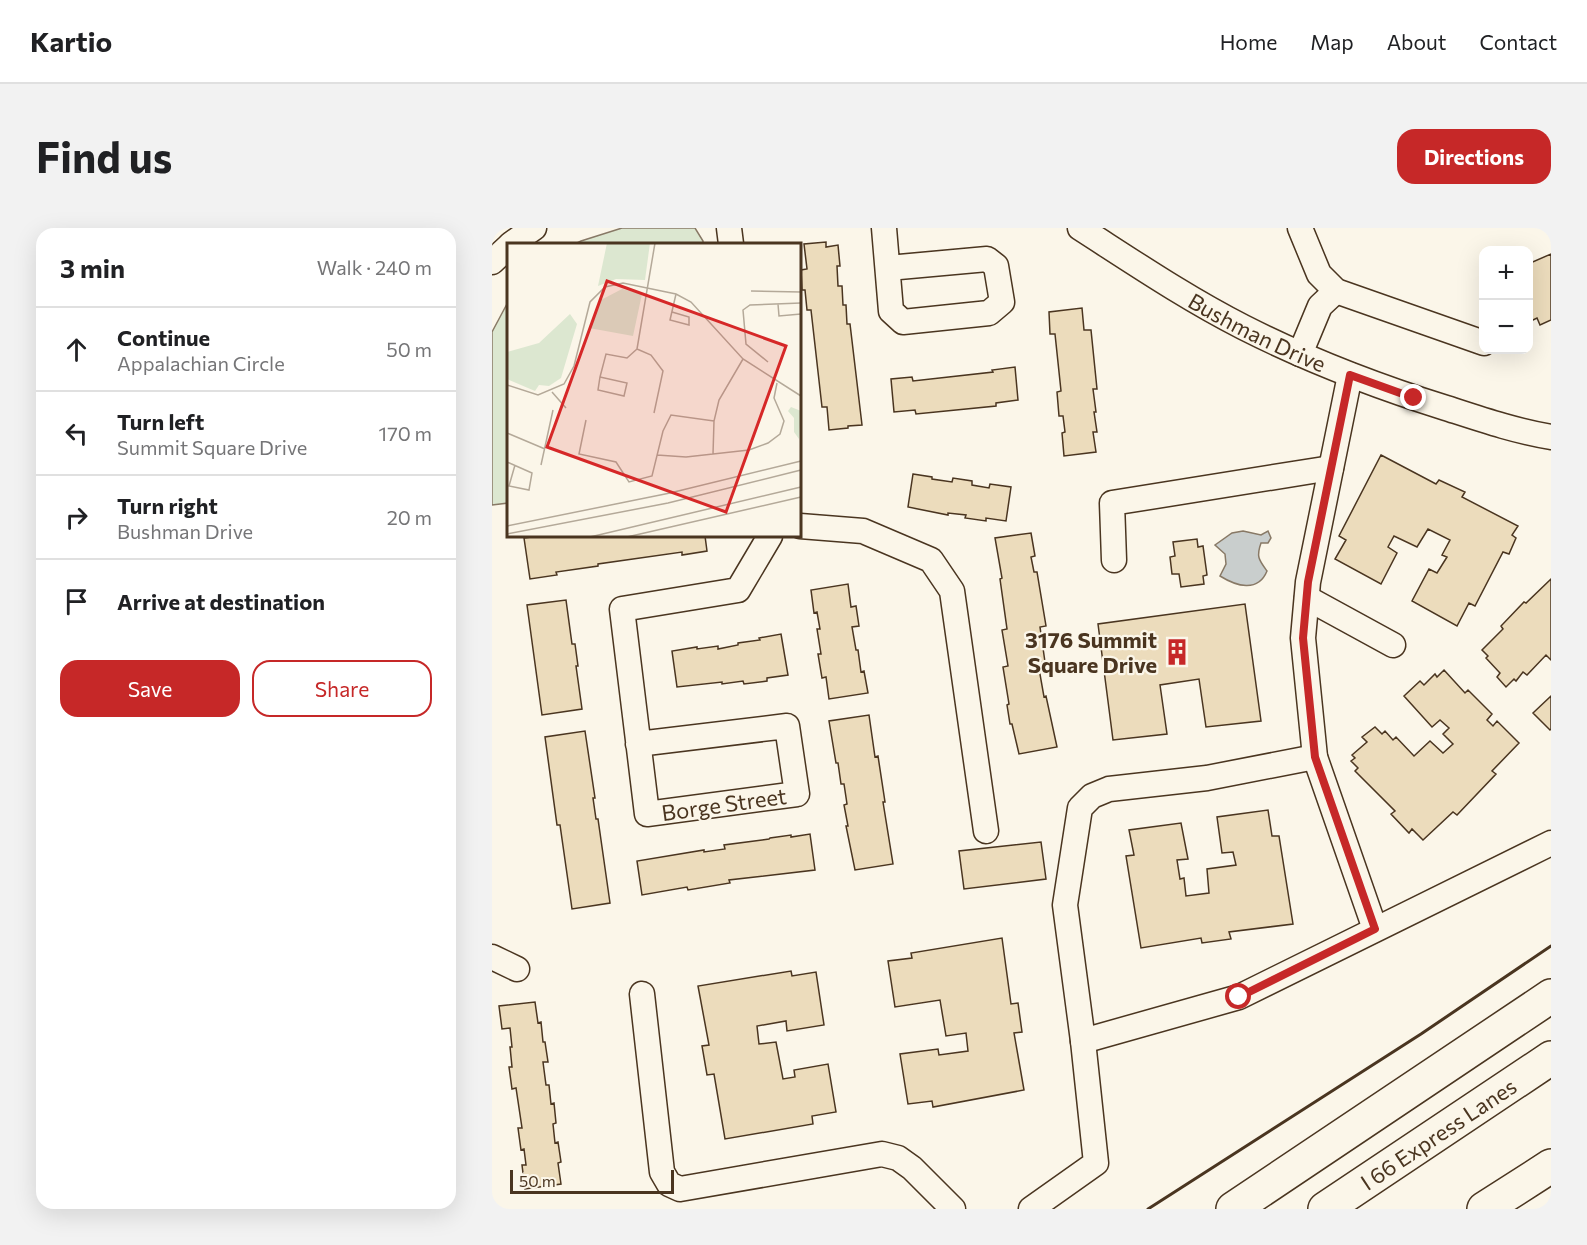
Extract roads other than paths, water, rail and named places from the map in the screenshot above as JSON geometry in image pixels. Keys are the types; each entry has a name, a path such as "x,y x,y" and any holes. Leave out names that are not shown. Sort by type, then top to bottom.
{"highway":[{"path":"1233,1209 1551,996"},
{"name":"I 66 Express Lanes","path":"1325,1209 1551,1058"},
{"path":"1484,1209 1551,1166"}],"street":[{"path":"513,243 534,228"},
{"path":"729,228 731,243"},
{"path":"884,228 891,311 903,322 989,313 1002,302 996,266 987,259 888,268"},
{"name":"Bushman Drive","path":"1080,228 1195,301 1300,354 1414,398 1480,419 1551,437"},
{"path":"1300,228 1319,274 1336,291 1479,341"},
{"path":"492,262 507,249"},
{"path":"1300,354 1320,306 1336,291"},
{"path":"1350,375 1308,582 1303,638 1315,757 1375,929"},
{"path":"1114,560 1112,503 1331,468"},
{"path":"801,526 862,531 892,543 931,560 952,591 986,831"},
{"name":"Borge Street","path":"638,744 787,726 797,794 647,814 638,744 621,609 738,590 769,537"},
{"path":"1307,598 1393,645"},
{"path":"1031,1209 1096,1163 1065,905 1080,808 1092,796 1109,789 1207,777 1315,757"},
{"path":"1083,1041 1239,997 1551,843"},
{"path":"492,957 517,969"},
{"path":"642,994 663,1172 669,1184 680,1188 882,1154 898,1158 912,1168 953,1209"}],"place":[{"name":"3176 Summit Square Drive","path":"1177,652"}]}
